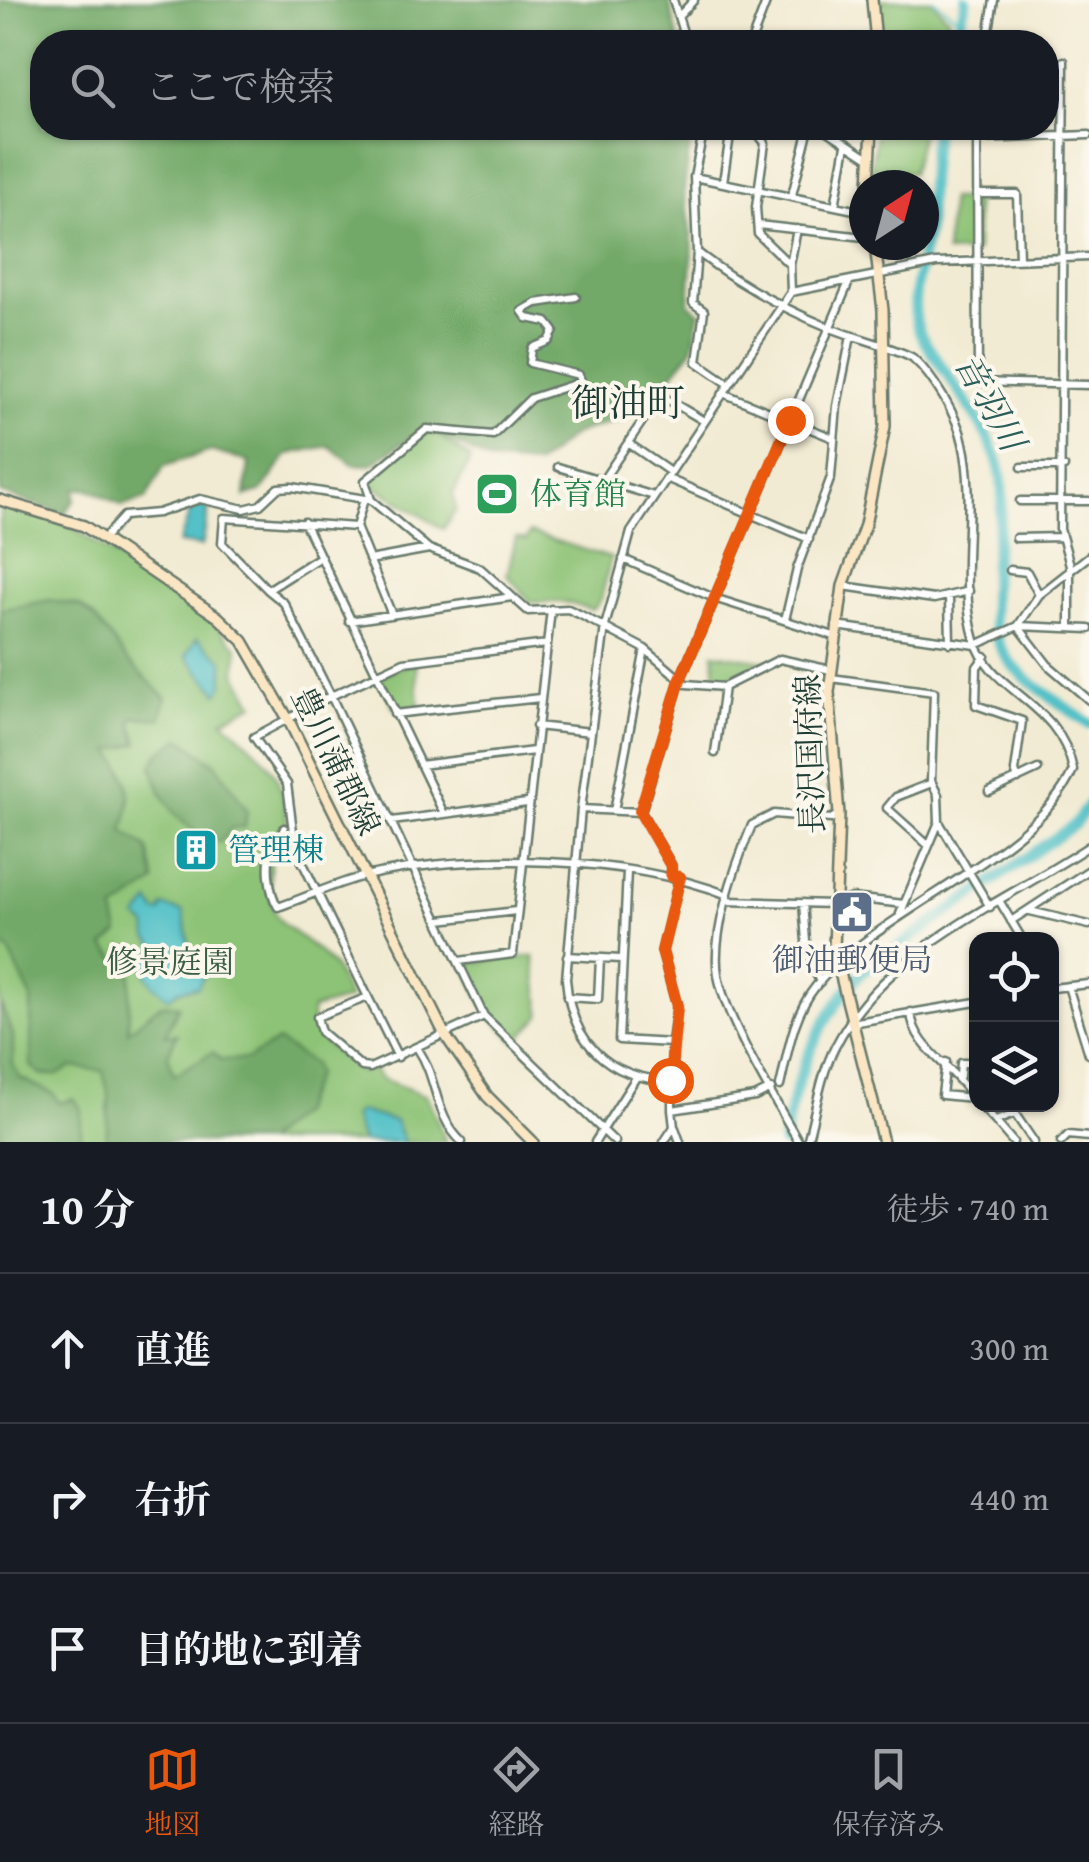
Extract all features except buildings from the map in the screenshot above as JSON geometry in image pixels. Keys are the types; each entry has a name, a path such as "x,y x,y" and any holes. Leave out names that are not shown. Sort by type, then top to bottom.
{"main road":[{"path":"872,0 875,30"},
{"path":"869,170 871,140"},
{"name":"長沢国府線","path":"878,260 884,426 865,525 843,586 830,674 839,814 833,904 837,967 883,1142"},
{"name":"豊川蒲郡線","path":"0,500 64,517 103,539 229,627 253,653 444,1036 487,1096 534,1142"}],"street":[{"path":"673,0 683,30"},
{"path":"679,16 694,0"},
{"path":"756,30 767,0"},
{"path":"989,30 994,0"},
{"path":"1064,61 1061,538 1070,571 1070,628"},
{"path":"1059,136 1089,135"},
{"path":"702,140 694,177 693,303 704,310 698,362 729,384"},
{"path":"723,182 729,140"},
{"path":"763,140 758,234 790,265"},
{"path":"792,195 806,140"},
{"path":"838,140 869,158"},
{"path":"977,140 978,382 1089,384"},
{"path":"835,206 846,146"},
{"path":"694,177 849,209"},
{"path":"977,194 1017,194 1019,258"},
{"path":"758,225 849,234"},
{"path":"670,1080 635,1079 588,1043 567,997 575,864 605,626 631,532 791,292 790,265 796,229"},
{"path":"672,1110 755,1097 775,1088 792,1032 820,982 899,918 971,871 1050,806 1064,793 1074,770 1057,726 1002,678 978,644 969,591 971,522 963,443 956,422 912,358 780,306 696,252"},
{"path":"791,292 936,263 1089,257"},
{"path":"680,1142 674,1127 670,1080 677,1006 662,951 676,876 640,812 680,680 849,282"},
{"path":"392,615 356,527 368,500 364,481 417,432 447,428 492,434 531,398 581,382 580,375 530,363 532,348 548,341 554,331 547,322 527,318 522,311 536,303 576,297"},
{"path":"785,620 831,476 832,438 850,336"},
{"path":"723,392 832,438"},
{"path":"603,480 664,393 704,420"},
{"path":"628,443 668,475 809,539"},
{"path":"558,466 654,496"},
{"path":"1022,467 1064,467"},
{"path":"103,539 124,516 158,513 200,499 244,509 260,505 278,488 292,487 368,500 429,549 480,568 528,611 568,609 645,649 680,680 724,687 780,659 830,674 934,692 932,784 939,822 990,906"},
{"path":"1020,501 1089,502"},
{"path":"356,527 224,518 222,542 284,603 417,870 484,1016 615,1142"},
{"path":"304,522 348,621 444,814"},
{"path":"1016,538 1061,538"},
{"path":"369,560 429,549"},
{"path":"1016,626 1039,595 1089,556"},
{"path":"268,590 320,558"},
{"path":"623,560 714,598 835,631 978,644 1016,626 1089,628"},
{"path":"1010,570 1027,572 1039,595"},
{"path":"843,586 866,592 949,598 969,591"},
{"path":"348,621 514,597"},
{"path":"949,598 950,643"},
{"path":"458,961 513,954 551,609"},
{"path":"1016,626 1048,665 1089,700"},
{"path":"398,1057 295,847 286,784 272,759 254,742 288,719 404,662 547,644"},
{"path":"614,811 645,649"},
{"path":"985,656 977,667 976,705 1022,720 1015,770 1018,779"},
{"path":"715,753 724,687"},
{"path":"394,714 540,698"},
{"path":"536,726 591,732"},
{"path":"420,766 534,751"},
{"path":"990,792 1038,769"},
{"path":"929,845 887,808 896,797 932,784"},
{"path":"392,820 527,803"},
{"path":"581,809 640,812"},
{"path":"799,1142 779,1108 775,1088 718,974 727,898 752,824 774,814 831,819 839,814"},
{"path":"899,918 939,822"},
{"path":"284,828 282,838 272,850 270,887 278,907 365,876 521,860 676,876 727,898 833,904 852,898 904,904"},
{"path":"807,1142 835,1046 851,1020 892,973 990,906 1089,846"},
{"path":"1012,921 1089,870"},
{"path":"627,871 617,1037 672,1043"},
{"path":"1000,902 1018,932"},
{"path":"804,903 807,954 820,982"},
{"path":"440,920 516,910"},
{"path":"1028,910 1089,925"},
{"path":"568,956 620,959"},
{"path":"567,997 598,999 600,958"},
{"path":"1059,987 1089,984"},
{"path":"1068,986 1089,1054"},
{"path":"368,997 317,1017 316,1025 362,1066 398,1057 484,1016"},
{"path":"851,1020 969,1003"},
{"path":"911,1012 916,1036 961,1077 969,1090"},
{"path":"418,1048 431,1069 446,1127 462,1142"},
{"path":"946,1062 942,1095 969,1101"},
{"path":"961,1077 961,1063 969,1063"},
{"path":"595,1142 635,1079"},
{"path":"986,1112 1013,1142"},
{"path":"995,1121 1010,1112"},
{"path":"1017,1112 1034,1142"},
{"path":"664,1142 674,1127"},
{"path":"1061,1142 1068,1134 1089,1137"}],"green space":[{"path":"0,0 669,0 676,30 30,30 30,140 690,140 684,191 693,247 689,304 700,312 692,350 661,388 618,419 573,435 537,465 489,461 425,427 371,465 353,464 329,446 288,454 261,492 245,496 249,462 211,451 164,466 146,499 123,506 89,489 75,489 75,499 64,514 0,493"},
{"path":"876,0 931,0 949,19 946,30 880,30"},
{"path":"875,140 920,140 913,170 871,169"},
{"path":"950,199 975,199 976,252 946,253"},
{"path":"432,431 471,459 453,494 456,510 443,529 371,484 372,478 421,434"},
{"name":"修景庭園","path":"0,504 66,523 213,622 238,648 236,673 254,704 223,720 273,770 290,838 271,853 271,899 275,912 281,922 333,967 349,999 312,1009 315,1029 327,1045 361,1072 374,1070 382,1079 427,1096 446,1142 0,1142"},
{"path":"530,533 611,558 601,599 593,610 564,602 531,602 507,575 516,538 526,540"},
{"path":"50,600 80,606 94,617 128,661 166,698 160,719 135,717 131,722 138,743 111,751 129,789 123,831 148,849 155,882 114,911 119,933 104,946 131,973 128,1031 161,1004 179,1006 165,1035 177,1034 168,1055 174,1075 213,1052 221,1060 247,1059 278,1041 313,1064 316,1074 300,1112 265,1142 106,1142 109,1098 103,1071 72,1067 57,1075 42,1075 31,1066 31,997 8,949 0,947 0,610"},
{"path":"714,653 770,662 716,681"},
{"path":"416,662 419,707 394,709 380,675"},
{"path":"180,738 217,765 247,810 245,827 231,828 220,842 184,823 167,803 156,779 152,766 158,754"},
{"path":"534,956 541,1015 516,1042 487,1012 464,963"},
{"path":"0,1003 13,1035 13,1064 20,1078 54,1094 59,1103 74,1099 81,1108 81,1142 0,1142"}],"water":[{"path":"199,505 209,509 202,546 179,543 190,512"},
{"path":"197,638 223,660 223,685 218,693 186,656"},
{"path":"150,902 156,912 161,913 163,906 183,912 192,957 203,977 198,987 180,990 168,998 145,971 145,958 156,947 148,938 147,925 137,918"},
{"path":"359,1111 395,1121 404,1142 362,1142 353,1116"}],"waterway":[{"path":"934,0 960,20"},
{"name":"音羽川","path":"958,30 966,0"},
{"name":"音羽川","path":"934,140 927,233 915,311 923,339 978,420 1000,470 1002,499 993,585 997,637 1018,671 1089,724"},
{"name":"音羽川","path":"784,1142 794,1095 810,1051 832,1011 861,973 1075,824 1089,804"}],"place":[{"name":"体育館","path":"497,494"},
{"name":"管理棟","path":"196,850"},
{"name":"御油郵便局","path":"852,912"}],"district":[{"name":"御油町","path":"628,403"}],"route":[{"path":"670,1080 677,1006 662,951 680,877 671,876 671,866 640,812 680,680 790,420"}]}
